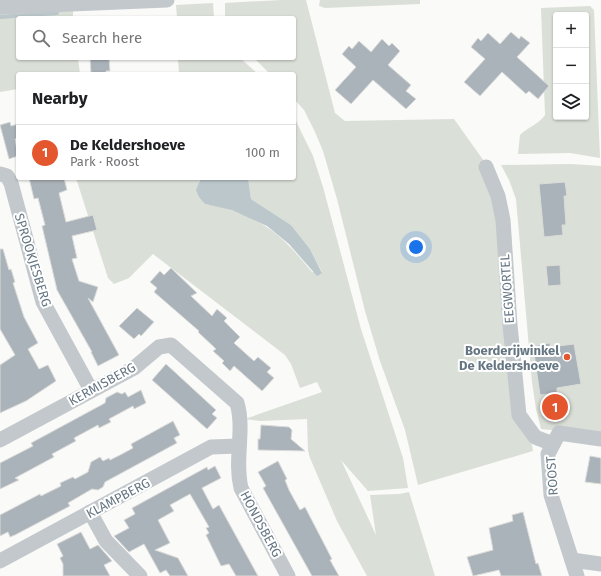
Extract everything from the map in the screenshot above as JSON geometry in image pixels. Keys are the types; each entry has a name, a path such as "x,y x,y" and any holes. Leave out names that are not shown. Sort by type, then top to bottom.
{"street":[{"path":"0,7 167,0"},
{"name":"EEGWORTEL","path":"486,168 498,196 503,220 510,325 520,415 535,437 553,444"},
{"name":"SPROOKJESBERG","path":"0,174 6,176 11,184 43,302 91,390"},
{"name":"KERMISBERG","path":"0,440 134,368 159,347 171,345 237,402 240,414 239,446"},
{"name":"ROOST","path":"577,576 551,495 548,454 559,433 601,439"},
{"name":"KLAMPBERG","path":"0,561 211,447 239,446"},
{"name":"HONDSBERG","path":"239,446 238,476 241,488 288,576"},
{"path":"90,512 106,541 140,576"},
{"path":"572,560 601,564"}],"shaded area":[{"path":"306,0 335,113 345,121 454,119 486,164 495,180 520,429 532,445 533,451 418,485 405,430 380,361 365,311 337,199 323,151 304,110 296,101 296,72 268,72 256,60 296,60 296,16 225,16 225,3"},
{"path":"320,0 420,0 420,4 325,8 319,6"},
{"path":"213,3 214,16 177,16 176,5"},
{"path":"590,6 594,10 600,158 570,153 518,154 520,135 545,115 541,8"},
{"path":"73,11 73,16 16,16 16,60 78,60 80,72 16,72 16,89 0,92 0,14"},
{"path":"178,60 242,60 256,72 179,72"},
{"path":"296,121 313,156 323,187 361,329 403,458 408,488 368,491 341,460 376,535 370,495 399,494 409,492 435,576 367,576 337,521 310,458 308,451 307,419 261,421 245,419 322,392 317,382 300,388 291,364 285,355 153,254 129,278 114,284 108,278 77,180 200,180 199,182 205,204 233,210 258,221 286,243 312,272 322,272 310,249 291,225 251,199 248,180 296,180"},
{"path":"571,164 601,166 601,435 541,429 532,382 516,199 509,180 501,165"},
{"path":"200,180 248,180 251,199 291,225 310,249 322,273 317,276 289,244 267,226 232,210 205,204 199,197 196,190"}],"building":[{"path":"511,32 519,39 521,36 530,43 517,57 549,86 538,99 529,91 526,94 502,72 480,96 464,82 485,59 471,47 478,38 481,41 488,33 500,44"},
{"path":"382,39 389,46 392,43 400,51 388,65 411,85 406,91 416,99 406,109 373,80 351,104 335,90 356,67 342,54 349,46 352,49 359,41 371,52"},
{"path":"90,60 109,60 110,71 91,72"},
{"path":"10,122 11,126 16,125 16,157 9,159 0,125"},
{"path":"29,180 64,180 67,190 59,193 66,222 93,215 97,230 72,236 77,258 72,259 79,281 98,287 93,302 88,298 119,355 98,366 92,352 57,290 42,226 45,225 38,198 34,199"},
{"path":"565,182 567,196 564,196 566,225 562,225 563,235 544,237 539,184"},
{"path":"0,249 3,249 9,270 11,269 15,282 13,283 24,317 38,343 28,349 39,369 48,365 56,381 26,401 0,413 0,365 15,355 0,329"},
{"path":"560,265 561,285 548,286 546,266"},
{"path":"171,268 197,293 191,296 212,316 217,309 227,318 224,321 240,337 234,343 254,361 258,357 271,368 267,372 274,378 262,391 234,366 230,371 222,363 224,361 213,351 216,349 198,332 199,331 154,292 157,288 150,282 160,271 164,275"},
{"path":"137,308 154,322 141,336 139,334 134,339 119,326"},
{"path":"550,343 550,347 574,344 581,384 557,388 557,393 540,395 533,346"},
{"path":"166,364 216,410 212,414 217,418 207,429 152,380"},
{"path":"141,390 146,403 134,409 133,406 109,419 111,422 99,428 98,425 74,438 76,441 52,454 54,457 15,478 19,480 0,489 0,463 33,446 31,443 105,403 106,398 117,392 122,394 125,392 128,397"},
{"path":"173,421 180,435 174,438 177,443 105,482 103,487 98,490 92,489 68,503 70,506 15,535 10,537 8,532 0,536 0,515 40,494 41,496 61,486 60,483 73,477 75,479 88,472 91,462 100,457 103,461 109,458 110,460 122,454 133,448 131,444"},
{"path":"261,425 289,427 292,430 291,439 305,451 258,450 258,439 260,439"},
{"path":"590,456 601,458 601,484 585,482"},
{"path":"278,461 287,479 285,480 289,490 300,510 305,507 332,559 330,560 339,576 312,576 263,488 266,486 258,472"},
{"path":"215,466 221,478 202,488 213,509 219,505 258,576 236,576 229,564 221,566 206,535 209,533 206,528 209,527 190,494 170,505 174,511 158,520 170,543 155,550 178,558 188,576 170,576 166,570 160,573 144,544 129,552 114,536 129,528 124,520 135,514 132,508 207,467 208,470"},
{"path":"523,512 536,564 538,563 542,576 501,576 499,570 473,576 467,557 493,550 489,528 513,521 512,515"},
{"path":"81,532 90,549 98,545 112,561 104,565 110,576 63,576 63,564 60,558 63,556 57,544"}],"waterway":[{"path":"0,17 57,13"}],"place":[{"name":"Boerderijwinkel De Keldershoeve","path":"567,357"},
{"name":"De Keldershoeve","path":"555,407"}]}
